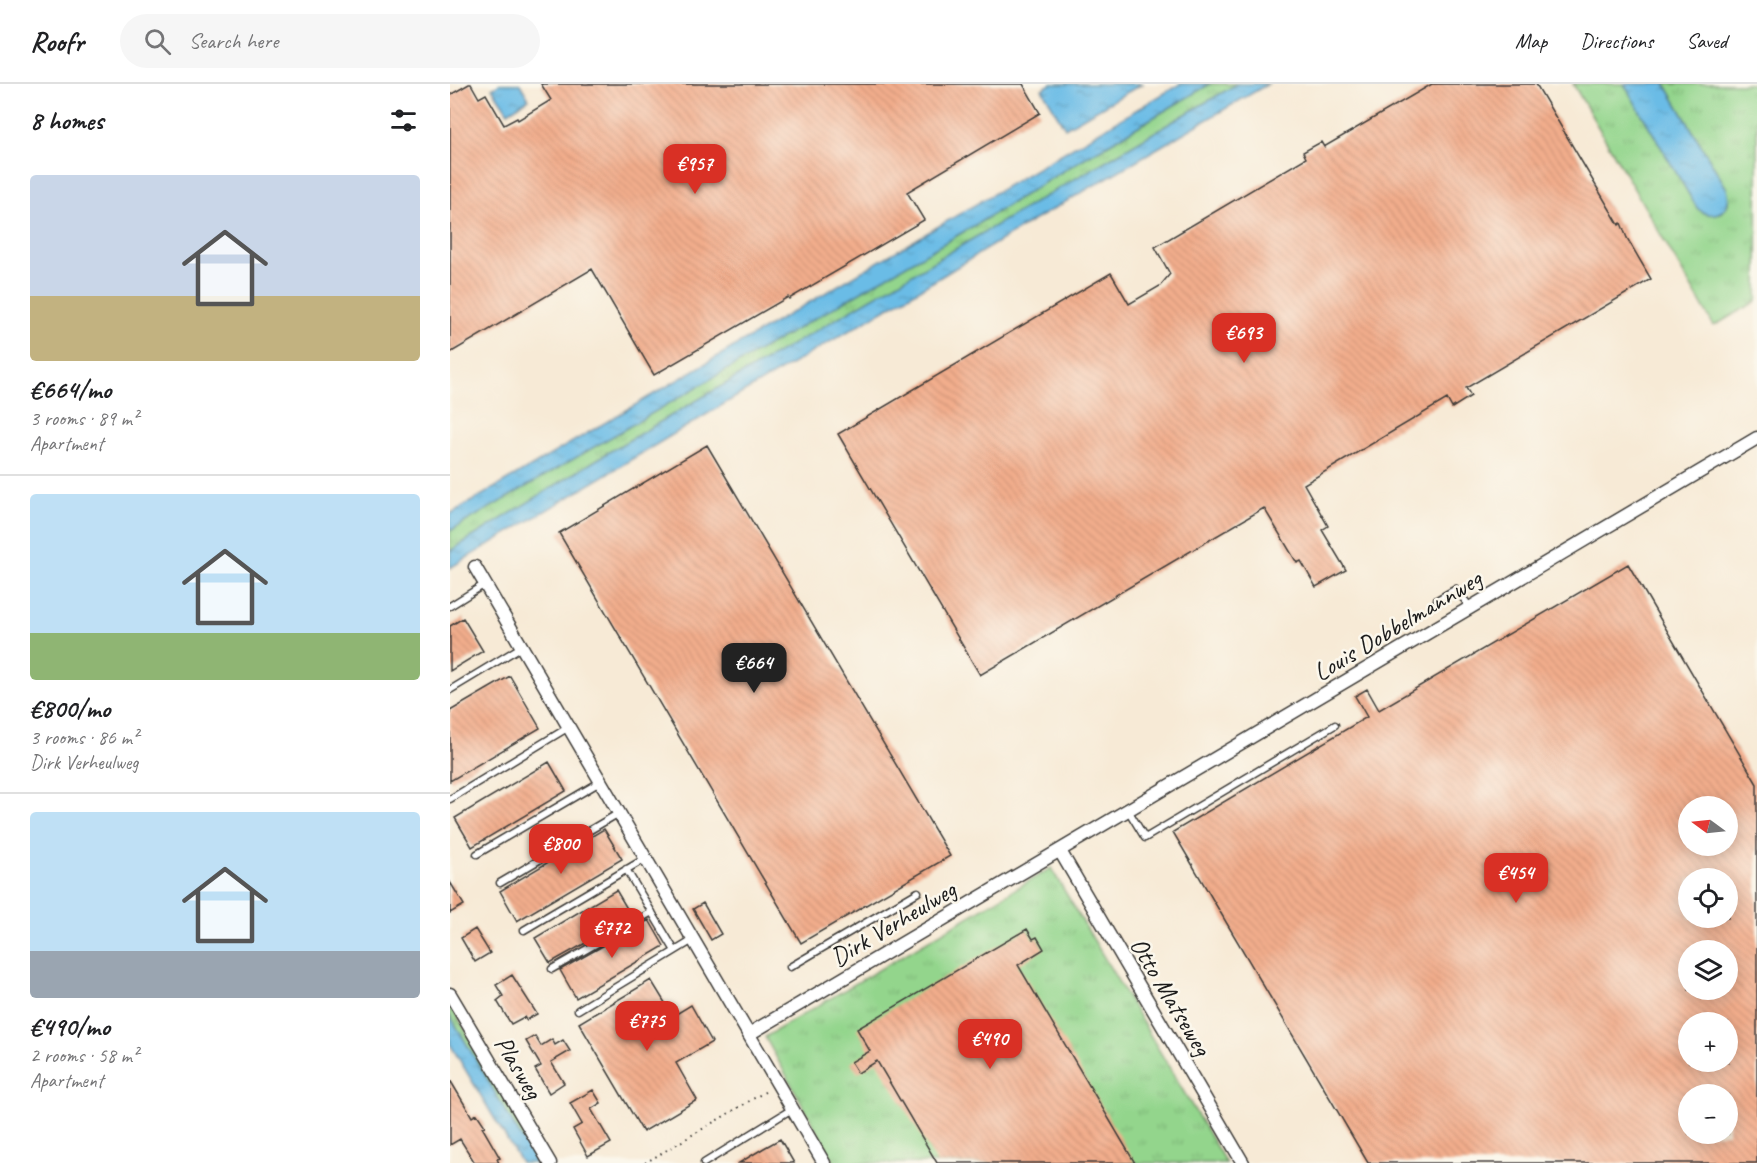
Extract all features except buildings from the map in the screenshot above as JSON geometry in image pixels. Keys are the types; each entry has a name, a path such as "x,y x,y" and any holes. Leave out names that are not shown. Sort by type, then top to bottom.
{"street":[{"name":"Louis Dobbelmannweg","path":"1060,851 1757,438"},
{"path":"475,567 824,1163"},
{"name":"Dirk Verheulweg","path":"749,1034 1060,851"},
{"name":"Otto Matseweg","path":"1060,851 1243,1163"},
{"name":"Plasweg","path":"450,994 550,1163"}],"lane":[{"path":"450,606 485,584"},
{"path":"1437,600 1456,589 1470,608"},
{"path":"450,690 521,647"},
{"path":"1128,810 1145,838 1335,725"},
{"path":"450,799 569,727"},
{"path":"477,854 601,782"},
{"path":"500,883 619,813"},
{"path":"524,930 646,858"},
{"path":"626,869 675,951"},
{"path":"790,967 918,892"},
{"path":"552,969 652,912"},
{"path":"578,1010 694,940"},
{"path":"704,1163 792,1109"}],"path":[{"path":"645,1163 778,1084"}],"green space":[{"path":"1210,84 1237,84 609,452 450,551 450,531 982,221"},
{"path":"1573,84 1624,84 1697,208 1704,213 1718,214 1728,204 1727,189 1665,84 1757,84 1757,301 1714,326"},
{"path":"1051,868 1226,1163 835,1163 765,1037"},
{"path":"450,1004 543,1163 536,1163 450,1016"}],"water":[{"path":"499,84 520,84 529,99 508,112 492,88"},
{"path":"1051,84 1142,84 1065,128 1042,89"},
{"path":"1180,84 1210,84 982,221 450,531 450,514"},
{"path":"1237,84 1268,84 1024,226 450,568 450,551 609,452"},
{"path":"1624,84 1665,84 1727,189 1728,203 1721,212 1709,214 1697,208"},
{"path":"450,1016 536,1163 521,1163 450,1044"}]}
